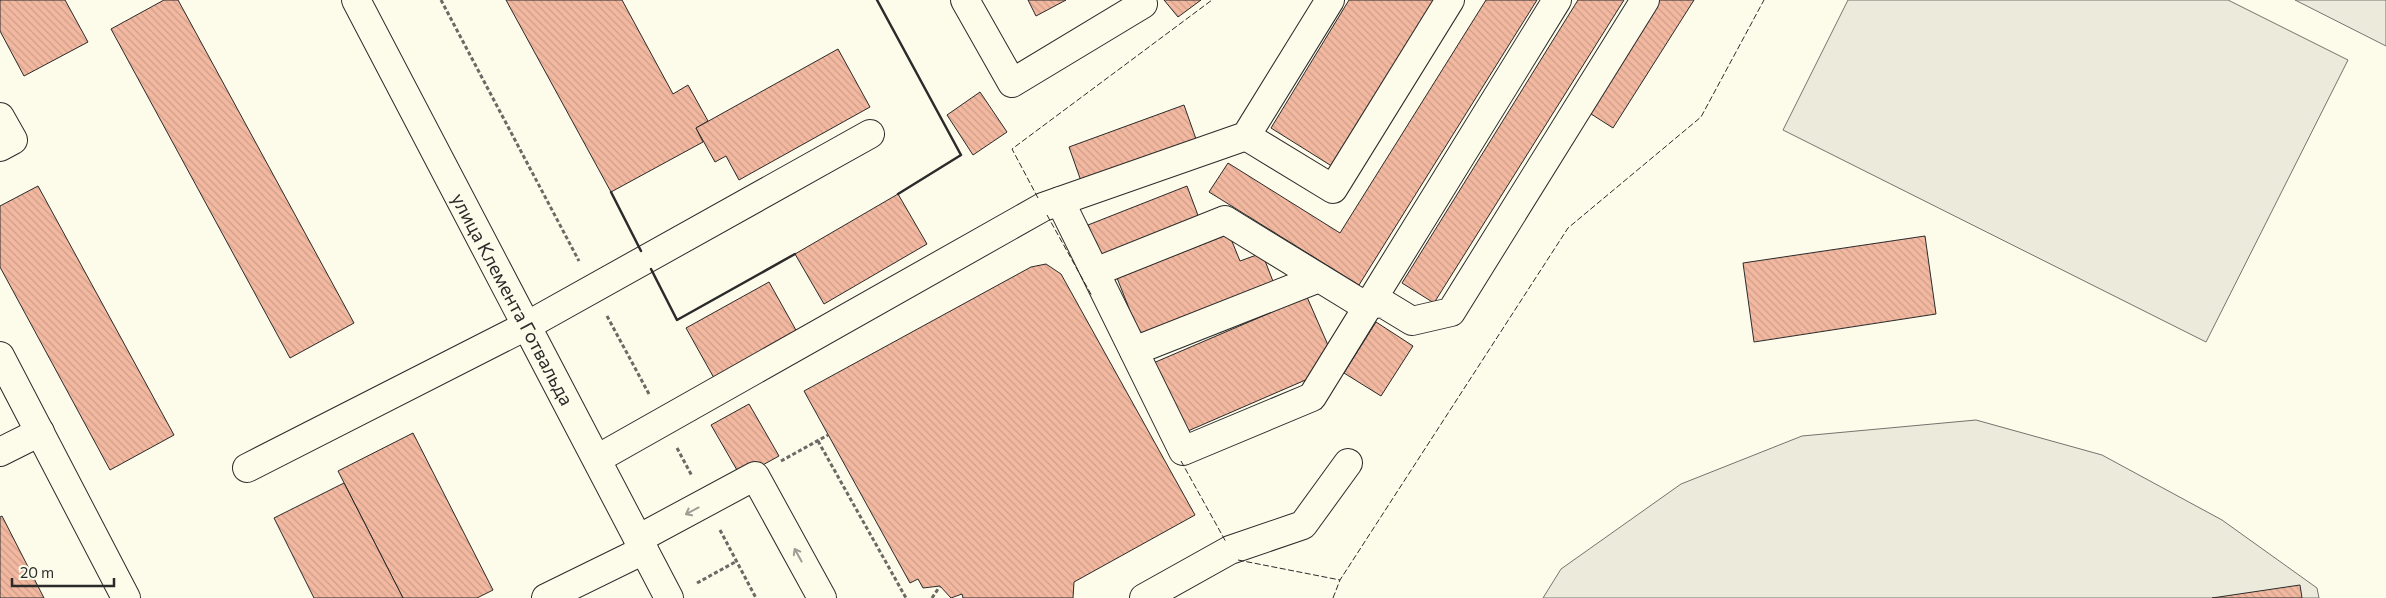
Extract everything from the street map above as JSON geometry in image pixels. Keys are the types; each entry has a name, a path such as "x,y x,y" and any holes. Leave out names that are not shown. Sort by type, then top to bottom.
{"street":[{"name":"улица Клемента Готвальда","path":"356,0 528,325 669,598"},
{"path":"965,0 1012,83 1142,4"},
{"path":"597,459 1043,207 1246,136 1330,0"},
{"path":"1246,136 1333,189 1450,0"},
{"path":"1060,201 1183,451 1312,397 1557,0"},
{"path":"1095,272 1225,220 1357,301 1384,304 1412,321 1451,312 1645,0"},
{"path":"0,117 13,140 0,147"},
{"path":"247,468 528,325 870,134"},
{"path":"1134,351 1319,278"},
{"path":"0,356 126,598"},
{"path":"0,452 40,432"},
{"path":"1144,598 1230,550 1303,525 1348,463"},
{"path":"546,598 641,545 755,476 822,598"}],"path":[{"path":"755,476 828,435"},
{"path":"818,440 906,598"},
{"path":"695,584 737,561"},
{"path":"932,598 940,586"}],"shaded area":[{"path":"1848,0 2228,0 2348,60 2206,342 1783,130"},
{"path":"2295,0 2386,0 2386,46"},
{"path":"1976,420 2102,455 2222,520 2317,588 2319,598 1543,598 1561,569 1681,484 1802,436"}],"building":[{"path":"0,0 65,0 88,42 24,76 0,31"},
{"path":"164,0 178,0 354,323 290,358 111,29"},
{"path":"506,0 622,0 673,94 688,85 708,121 696,128 703,142 611,192"},
{"path":"1028,0 1066,0 1036,16"},
{"path":"1164,0 1201,0 1178,17"},
{"path":"1349,0 1443,0 1338,170 1271,128"},
{"path":"1486,0 1537,0 1359,285 1209,192 1228,163 1340,233"},
{"path":"1578,0 1624,0 1434,303 1402,283"},
{"path":"1659,0 1694,0 1613,128 1588,112"},
{"path":"838,49 870,107 739,180 726,156 715,162 696,128"},
{"path":"980,92 1007,132 973,155 947,115"},
{"path":"1184,105 1196,139 1081,181 1069,147"},
{"path":"38,186 174,435 110,470 0,267 0,206"},
{"path":"1187,186 1199,218 1101,257 1088,225"},
{"path":"898,194 927,244 824,304 795,254"},
{"path":"1229,234 1240,261 1262,253 1276,289 1142,341 1117,278"},
{"path":"1925,236 1936,314 1754,342 1743,263"},
{"path":"1046,264 1061,274 1195,515 1074,582 1073,598 963,598 962,594 951,598 940,586 923,588 918,579 910,583 804,391 1031,267"},
{"path":"769,282 797,332 714,378 686,328"},
{"path":"1307,297 1331,352 1317,375 1181,434 1151,364"},
{"path":"1376,322 1413,346 1381,396 1344,373"},
{"path":"749,404 779,456 741,477 711,425"},
{"path":"413,433 493,590 477,598 403,598 338,471"},
{"path":"344,483 403,598 314,598 274,518"},
{"path":"2,516 44,598 0,598 0,517"},
{"path":"2300,585 2302,598 2212,598"}],"fence":[{"path":"1038,198 1012,149 1212,0"},
{"path":"1238,560 1340,580 1568,228 1701,117 1764,0"},
{"path":"1047,215 1092,296"},
{"path":"1181,461 1226,542"},
{"path":"1333,598 1340,580"}],"wall":[{"path":"877,0 961,155 898,194"},
{"path":"611,192 641,251"},
{"path":"651,269 677,320 795,254"}]}
